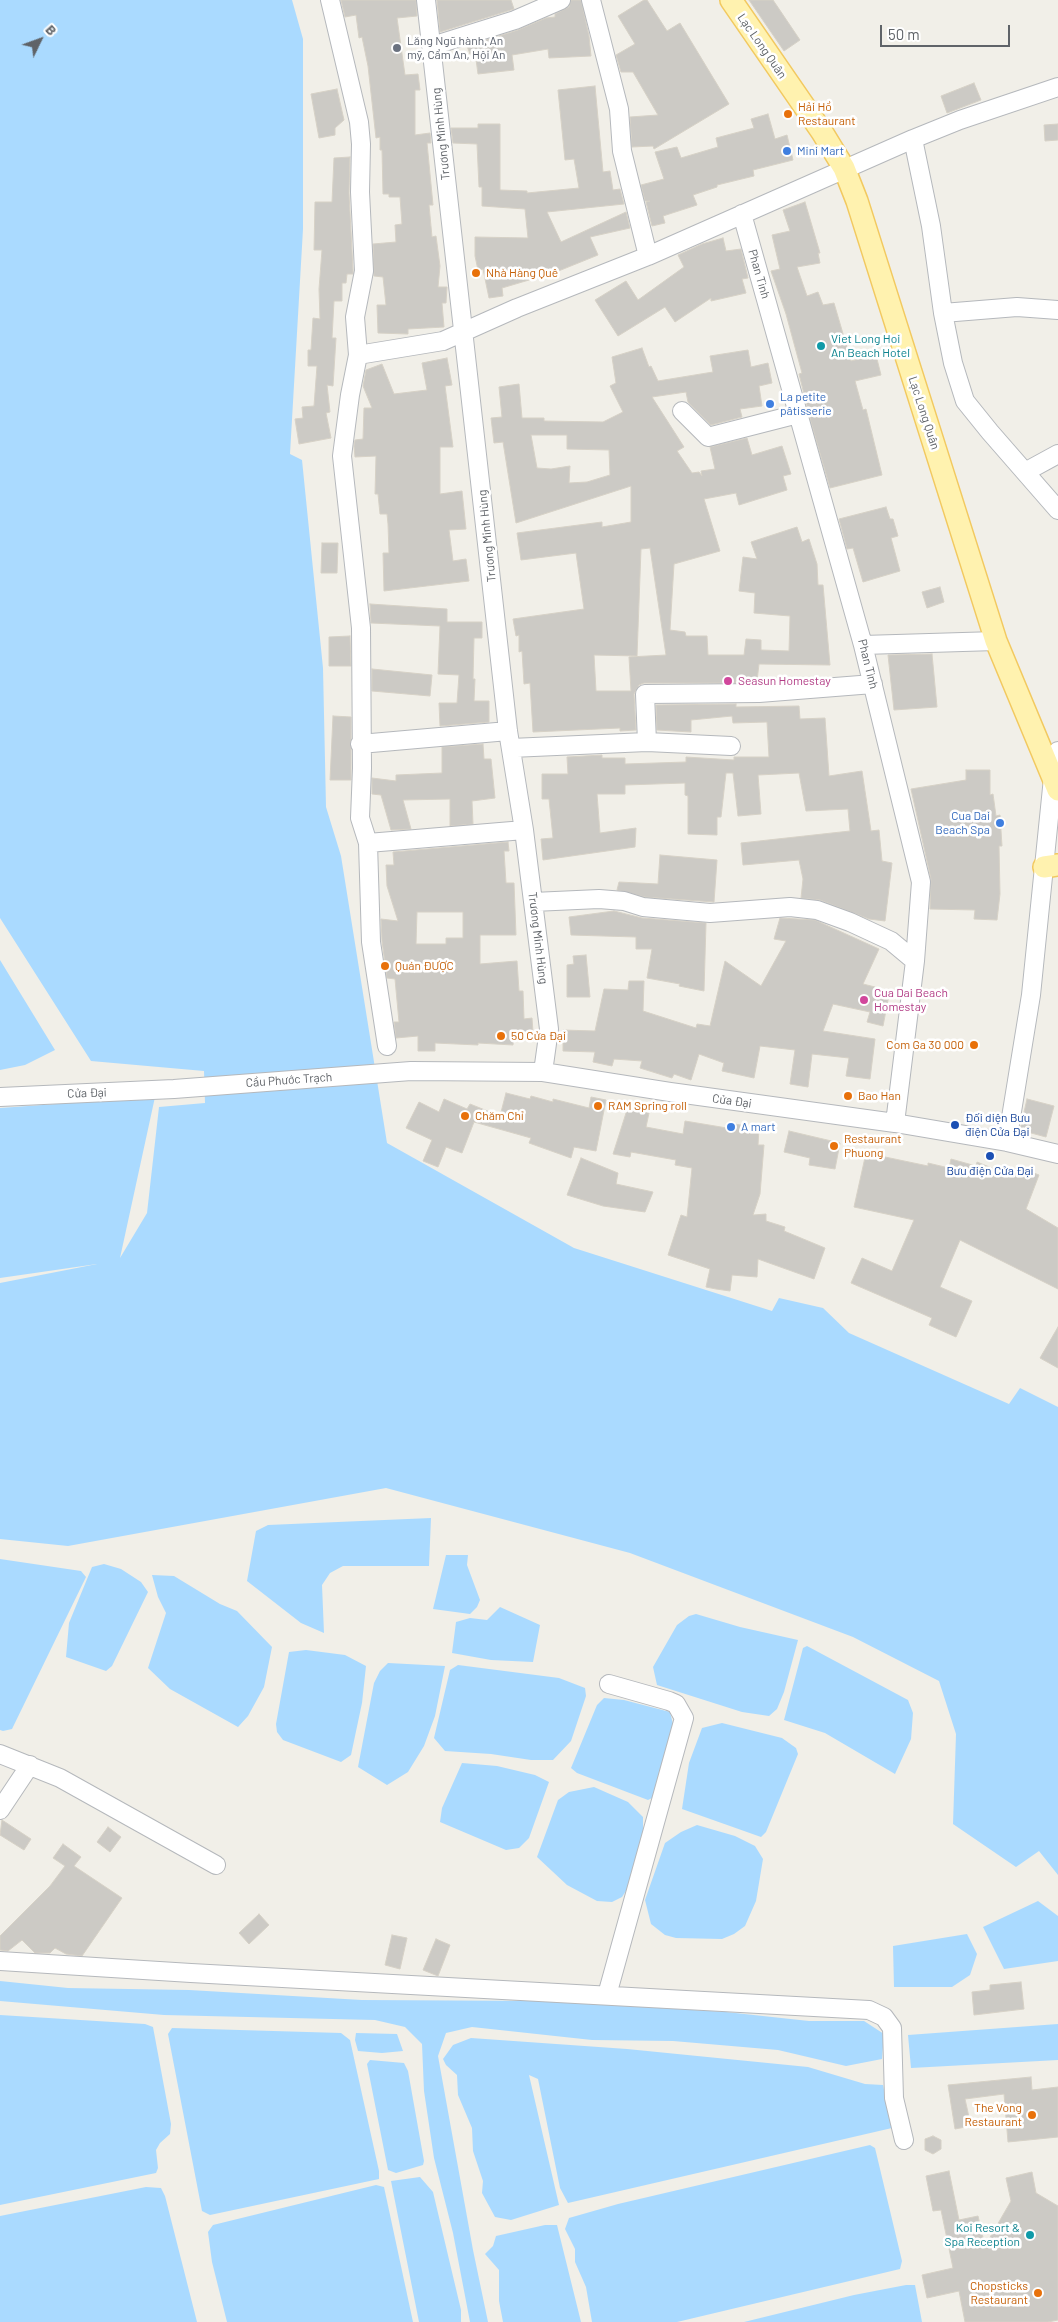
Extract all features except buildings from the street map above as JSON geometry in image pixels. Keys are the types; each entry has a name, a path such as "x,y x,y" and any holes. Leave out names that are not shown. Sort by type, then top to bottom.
{"main road":[{"name":"Lạc Long Quân","path":"731,0 822,132 844,168 857,201 996,641 1055,784"}],"street":[{"path":"330,0 359,122 361,144 360,192 364,271 355,317 358,355 350,395 342,456 361,628 360,744 362,768 360,818 368,843 371,942 387,1046"},
{"name":"Trương Minh Hùng","path":"426,0 509,740 524,830 549,1029 543,1072"},
{"path":"432,46 515,20 561,0"},
{"path":"590,0 619,109 622,152 648,256"},
{"path":"358,355 443,341 648,256 913,139 960,120 1058,86"},
{"path":"913,139 931,226 942,313 953,363 965,400 1058,510"},
{"name":"Phan Tình","path":"742,214 863,645 921,882 915,961 895,1123"},
{"path":"942,313 1017,306 1058,310"},
{"path":"682,412 708,437 798,414"},
{"path":"1025,472 1058,454"},
{"path":"863,645 996,641"},
{"path":"648,742 645,694 759,693 873,684"},
{"path":"360,744 509,740 648,742 731,746"},
{"path":"1007,1142 1051,866 1058,751"},
{"path":"368,843 524,830"},
{"path":"533,902 599,899 624,901 643,907 710,913 790,908 817,910 850,922 891,941 915,961"},
{"name":"Cửa Đại","path":"404,1072 543,1072 670,1092 895,1123 1007,1142 1058,1154"},
{"name":"Cầu Phước Trạch","path":"174,1090 404,1072"},
{"name":"Cửa Đại","path":"0,1097 174,1090"},
{"path":"608,1995 684,1718 676,1704 669,1700 609,1684"},
{"path":"0,1754 60,1778 216,1866"},
{"path":"0,1810 30,1765"},
{"path":"0,1960 211,1974 868,2010 884,2016 892,2028 894,2098 904,2140"}],"water":[{"path":"0,0 292,0 303,39 303,229 290,454 302,460 323,668 326,807 341,856 387,1143 574,1248 772,1311 779,1298 823,1308 849,1333 1009,1404 1020,1388 1058,1407 1058,1875 1039,1851 1016,1867 953,1824 956,1734 939,1681 853,1637 630,1553 386,1488 68,1546 0,1539 0,1283 97,1264 0,1278 0,1108 155,1097 120,1258 147,1213 159,1107 205,1103 204,1071 91,1061 0,918"},
{"path":"0,960 55,1050 25,1065 0,1070"},
{"path":"431,1518 429,1566 343,1566 330,1573 322,1585 324,1633 301,1623 247,1581 256,1531 268,1525"},
{"path":"446,1555 468,1555 467,1565 480,1600 477,1607 470,1614 433,1609"},
{"path":"0,1559 81,1571 86,1577 12,1729 3,1731 0,1730"},
{"path":"104,1564 121,1569 141,1582 148,1592 112,1666 106,1671 66,1657 69,1623 92,1567"},
{"path":"152,1575 174,1576 220,1604 237,1611 272,1647 264,1687 248,1716 238,1727 170,1689 148,1668 166,1613 158,1597"},
{"path":"500,1607 540,1625 533,1662 491,1660 452,1653 456,1622 470,1618 487,1620"},
{"path":"696,1614 740,1627 798,1640 784,1692 777,1709 769,1716 742,1712 657,1685 653,1667 677,1625 689,1616"},
{"path":"807,1646 908,1700 913,1713 911,1739 895,1774 825,1733 784,1720 803,1648"},
{"path":"306,1650 345,1655 366,1666 362,1703 351,1755 341,1762 283,1740 277,1732 276,1724 289,1652"},
{"path":"388,1663 445,1666 435,1716 424,1746 408,1772 387,1785 358,1767 374,1683 380,1671"},
{"path":"458,1665 559,1678 585,1688 586,1696 571,1741 553,1760 531,1760 491,1754 445,1751 434,1738 450,1670"},
{"path":"604,1698 624,1700 670,1712 673,1724 652,1798 648,1800 577,1773 571,1768 597,1705"},
{"path":"722,1723 782,1738 796,1748 798,1754 766,1832 761,1837 682,1809 689,1763 702,1728"},
{"path":"462,1763 497,1766 535,1775 549,1782 529,1838 519,1848 506,1850 440,1822 442,1808"},
{"path":"594,1787 628,1802 643,1817 643,1839 635,1877 622,1897 612,1902 597,1901 567,1885 537,1857 558,1800 569,1792"},
{"path":"697,1825 735,1836 755,1846 763,1859 756,1901 745,1926 734,1934 722,1939 676,1938 665,1935 651,1924 645,1900 665,1843 681,1832"},
{"path":"1038,1901 1058,1916 1058,1961 1004,1969 983,1927"},
{"path":"967,1934 977,1954 970,1975 952,1987 894,1987 893,1946"},
{"path":"0,1981 68,1988 189,1990 362,2000 544,2001 726,2012 809,2021 864,2021 884,2034 882,2059 846,2066 778,2050 673,2041 592,2040 472,2027 446,2033 438,2056 488,2322 470,2322 453,2233 434,2158 424,2091 422,2044 405,2027 375,2020 164,2015 0,2001"},
{"path":"0,2015 145,2024 153,2027 171,2124 170,2134 160,2143 156,2150 158,2168 156,2173 0,2205"},
{"path":"1058,2024 1058,2060 911,2068 908,2035"},
{"path":"172,2028 341,2033 350,2040 379,2171 379,2179 210,2215 202,2211 168,2034"},
{"path":"356,2033 397,2034 403,2051 382,2053 358,2051 355,2040"},
{"path":"471,2038 627,2049 808,2067 865,2084 883,2085 892,2128 568,2203 560,2188 538,2079 529,2075 559,2205 511,2220 495,2217 482,2193 483,2181 473,2151 472,2128 458,2095 457,2075 446,2065 443,2059 453,2045"},
{"path":"370,2060 404,2063 408,2071 424,2161 423,2165 396,2173 388,2170 367,2064"},
{"path":"870,2145 875,2148 902,2261 900,2269 677,2322 592,2322 586,2287 575,2262 575,2249 565,2229 569,2218 618,2204"},
{"path":"420,2177 433,2192 461,2310 461,2322 419,2322 391,2181"},
{"path":"376,2185 384,2187 413,2322 227,2322 212,2262 208,2232 213,2225"},
{"path":"146,2187 161,2188 165,2196 197,2322 0,2322 0,2216"},
{"path":"545,2225 557,2225 581,2322 503,2322 499,2301 499,2270 485,2254 493,2246 496,2236"},
{"path":"915,2285 922,2322 744,2322 854,2295"}],"place":[{"name":"Lăng Ngũ hành, An mỹ, Cẩm An, Hội An","path":"397,48"},
{"name":"Hải Hồ Restaurant","path":"788,114"},
{"name":"Mini Mart","path":"787,151"},
{"name":"Nhà Hàng Quê","path":"476,273"},
{"name":"Viet Long Hoi An Beach Hotel","path":"821,346"},
{"name":"La petite pâtisserie","path":"770,404"},
{"name":"Seasun Homestay","path":"728,681"},
{"name":"Cua Dai Beach Spa","path":"1000,823"},
{"name":"Quán ĐƯỢC","path":"385,966"},
{"name":"Cua Dai Beach Homestay","path":"864,1000"},
{"name":"50 Cửa Đại","path":"501,1036"},
{"name":"Com Ga 30 000","path":"974,1045"},
{"name":"Bao Han","path":"848,1096"},
{"name":"RAM Spring roll","path":"598,1106"},
{"name":"Chăm Chỉ","path":"465,1116"},
{"name":"Đối diện Bưu điện Cửa Đại","path":"955,1125"},
{"name":"A mart","path":"731,1127"},
{"name":"Restaurant Phuong","path":"834,1146"},
{"name":"Bưu điện Cửa Đại","path":"990,1156"},
{"name":"The Vong Restaurant","path":"1032,2115"},
{"name":"Koi Resort & Spa Reception","path":"1030,2235"},
{"name":"Chopsticks Restaurant","path":"1038,2293"}]}
